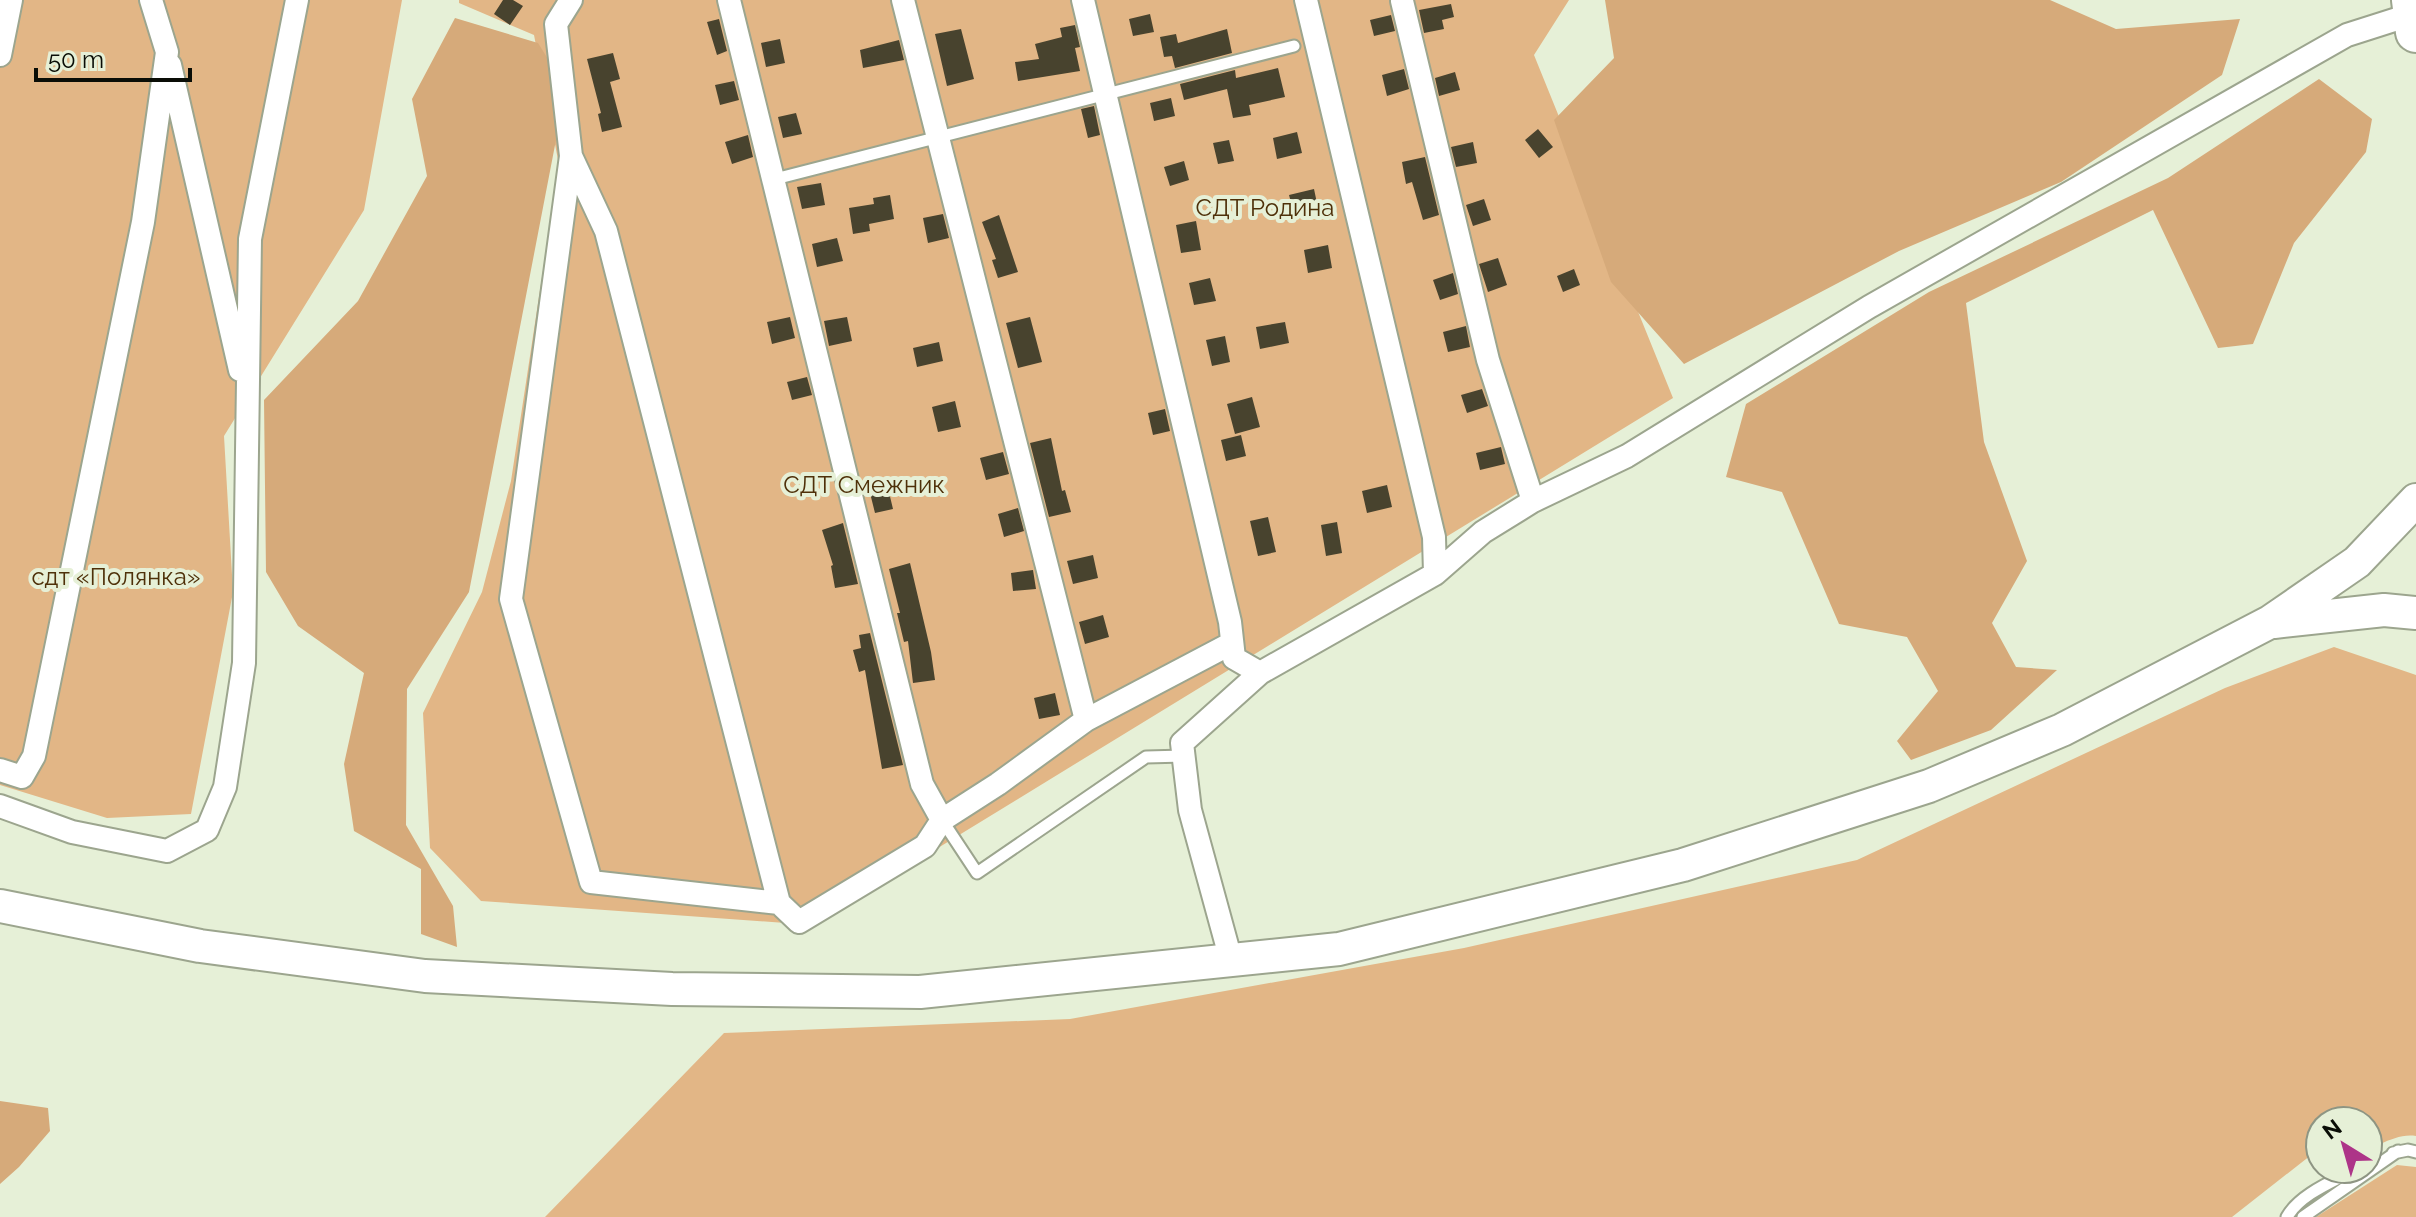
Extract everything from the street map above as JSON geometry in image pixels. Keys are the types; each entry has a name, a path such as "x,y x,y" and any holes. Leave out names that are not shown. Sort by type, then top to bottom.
{"street":[{"path":"0,55 11,0"},
{"path":"151,0 167,52 248,405"},
{"path":"0,806 72,832 167,851 207,830 225,787 244,663 250,239 297,0"},
{"path":"571,0 556,24 571,156 511,599 591,882 779,903"},
{"path":"729,0 922,784 942,820"},
{"path":"903,0 1086,720"},
{"path":"1083,0 1227,606 1234,658 1260,673"},
{"path":"1306,0 1434,537 1435,574"},
{"path":"1403,0 1488,360 1533,501"},
{"path":"1231,960 1190,810 1182,743 1260,673 1435,574 1483,532 1533,501 1627,456 1869,307 2347,35 2414,15"},
{"path":"0,770 22,777 34,756 143,222 167,52"},
{"path":"571,156 606,231 779,903 799,922 925,846 942,820 1086,720 1232,643"},
{"path":"0,906 200,946 425,976 672,989 920,992 1339,949 1683,865 1929,786 2062,730 2270,622 2357,562 2416,500"},
{"path":"2270,622 2384,610 2416,613"}],"lane":[{"path":"775,179 1294,46"},
{"path":"942,820 977,873 1146,757 1184,756"},
{"path":"2384,1157 2398,1151 2416,1152"},
{"path":"2303,1217 2398,1151"},
{"path":"2287,1217 2291,1210 2326,1185"}],"green space":[{"name":"сдт «Полянка»","path":"0,0 144,0 155,56 145,0 402,0 364,210 224,436 233,592 191,814 107,818 0,785"},
{"name":"СДТ Смежник","path":"459,0 1569,0 1534,55 1673,398 812,925 481,901 430,848 423,713 482,592 511,481 559,165 534,35 459,3"},
{"path":"2334,647 2416,675 2416,1136 2402,1136 2384,1142 2384,1105 2304,1105 2304,1161 2232,1217 545,1217 724,1033 1070,1019 1464,948 1857,860 2225,688"},
{"path":"2397,1165 2416,1167 2416,1217 2316,1217 2366,1185 2384,1185 2384,1173"}],"shaded area":[{"path":"1605,0 2050,0 2116,29 2240,19 2222,75 2061,182 1899,251 1684,364 1611,282 1554,120 1614,58"},
{"path":"455,18 538,43 566,88 469,592 407,689 406,825 453,906 457,947 421,934 421,869 354,831 344,764 364,673 298,626 266,572 264,400 358,301 427,176 412,99"},
{"path":"2319,79 2372,119 2366,152 2294,243 2253,344 2218,348 2153,210 1966,303 1984,442 2027,561 1992,623 2016,667 2057,670 1991,730 1911,760 1897,741 1938,691 1907,637 1839,624 1782,492 1726,477 1746,404 1929,292 2168,178"},
{"path":"0,1101 48,1108 50,1131 0,1184"}],"building":[{"path":"503,0 513,0 523,6 510,25 494,14"},
{"path":"1451,4 1454,17 1442,20 1444,29 1424,33 1419,10"},
{"path":"1150,14 1154,32 1133,36 1129,19"},
{"path":"1391,15 1395,31 1374,36 1370,20"},
{"path":"719,19 727,51 717,55 707,22"},
{"path":"1075,25 1080,47 1075,48 1080,71 1018,81 1015,62 1039,59 1035,44 1062,37 1060,28"},
{"path":"961,29 974,79 947,86 935,34"},
{"path":"1227,29 1232,53 1175,68 1172,56 1164,57 1160,37 1176,34 1178,43"},
{"path":"780,39 785,63 766,67 761,43"},
{"path":"899,40 904,60 863,68 860,50"},
{"path":"613,53 620,79 610,82 622,127 602,132 598,114 601,113 587,59"},
{"path":"1278,68 1285,97 1249,105 1251,115 1233,118 1227,89 1184,100 1180,84 1235,70 1236,78"},
{"path":"1404,69 1409,89 1387,96 1382,75"},
{"path":"1455,72 1460,90 1439,96 1435,78"},
{"path":"734,81 739,100 720,105 715,85"},
{"path":"1171,98 1175,116 1154,121 1150,103"},
{"path":"1094,106 1100,135 1088,138 1081,109"},
{"path":"796,113 802,134 783,138 778,117"},
{"path":"1538,129 1553,147 1539,158 1525,140"},
{"path":"1297,132 1302,153 1277,159 1273,138"},
{"path":"748,135 753,157 732,164 725,142"},
{"path":"1229,140 1234,161 1218,164 1213,143"},
{"path":"1473,142 1477,163 1456,167 1451,147"},
{"path":"1425,157 1439,215 1423,220 1412,182 1406,184 1402,162"},
{"path":"1184,161 1189,180 1170,186 1164,167"},
{"path":"821,183 825,205 802,209 797,187"},
{"path":"1314,189 1318,208 1294,214 1289,195"},
{"path":"890,195 894,219 869,224 870,231 853,234 849,208 874,204 873,198"},
{"path":"1484,199 1491,220 1473,226 1466,205"},
{"path":"943,214 949,238 928,243 923,218"},
{"path":"999,215 1018,272 998,278 992,260 996,259 982,222"},
{"path":"1196,221 1201,250 1181,253 1176,225"},
{"path":"837,238 843,261 817,267 812,244"},
{"path":"1328,245 1332,268 1308,273 1304,250"},
{"path":"1498,258 1507,285 1488,292 1479,264"},
{"path":"1574,269 1580,285 1563,292 1557,276"},
{"path":"1453,273 1458,294 1440,300 1433,280"},
{"path":"1210,278 1216,301 1194,305 1189,283"},
{"path":"790,317 795,338 772,344 767,322"},
{"path":"847,317 852,341 829,346 824,321"},
{"path":"1030,317 1042,362 1018,368 1006,323"},
{"path":"1285,322 1289,343 1260,349 1256,327"},
{"path":"1466,326 1470,347 1448,352 1443,332"},
{"path":"1225,336 1230,362 1212,366 1206,340"},
{"path":"939,342 943,361 917,367 913,348"},
{"path":"807,377 812,395 792,400 787,382"},
{"path":"1482,389 1488,406 1467,413 1461,395"},
{"path":"1252,397 1260,427 1235,434 1227,404"},
{"path":"955,401 961,427 938,432 932,407"},
{"path":"1165,409 1170,431 1153,435 1148,413"},
{"path":"1241,435 1246,456 1226,461 1221,440"},
{"path":"1051,438 1062,491 1065,490 1071,512 1049,517 1030,443"},
{"path":"1501,447 1505,464 1480,470 1476,453"},
{"path":"1003,452 1009,474 986,480 980,458"},
{"path":"887,484 893,509 875,513 869,489"},
{"path":"1387,485 1392,507 1367,513 1362,491"},
{"path":"1018,508 1024,531 1004,537 998,514"},
{"path":"1268,517 1276,552 1258,556 1250,521"},
{"path":"1337,522 1342,553 1326,556 1321,525"},
{"path":"843,523 858,584 835,588 833,565 822,530"},
{"path":"1093,555 1098,578 1073,584 1067,561"},
{"path":"910,563 935,680 913,683 908,641 904,642 889,569"},
{"path":"1033,570 1036,589 1013,591 1011,573"},
{"path":"1103,615 1109,637 1085,644 1079,622"},
{"path":"870,633 903,765 882,769 865,670 859,672 853,650 861,648 859,635"},
{"path":"1055,693 1060,715 1039,719 1034,698"}],"park label":[{"name":"СДТ Родина","path":"1265,207"}]}
